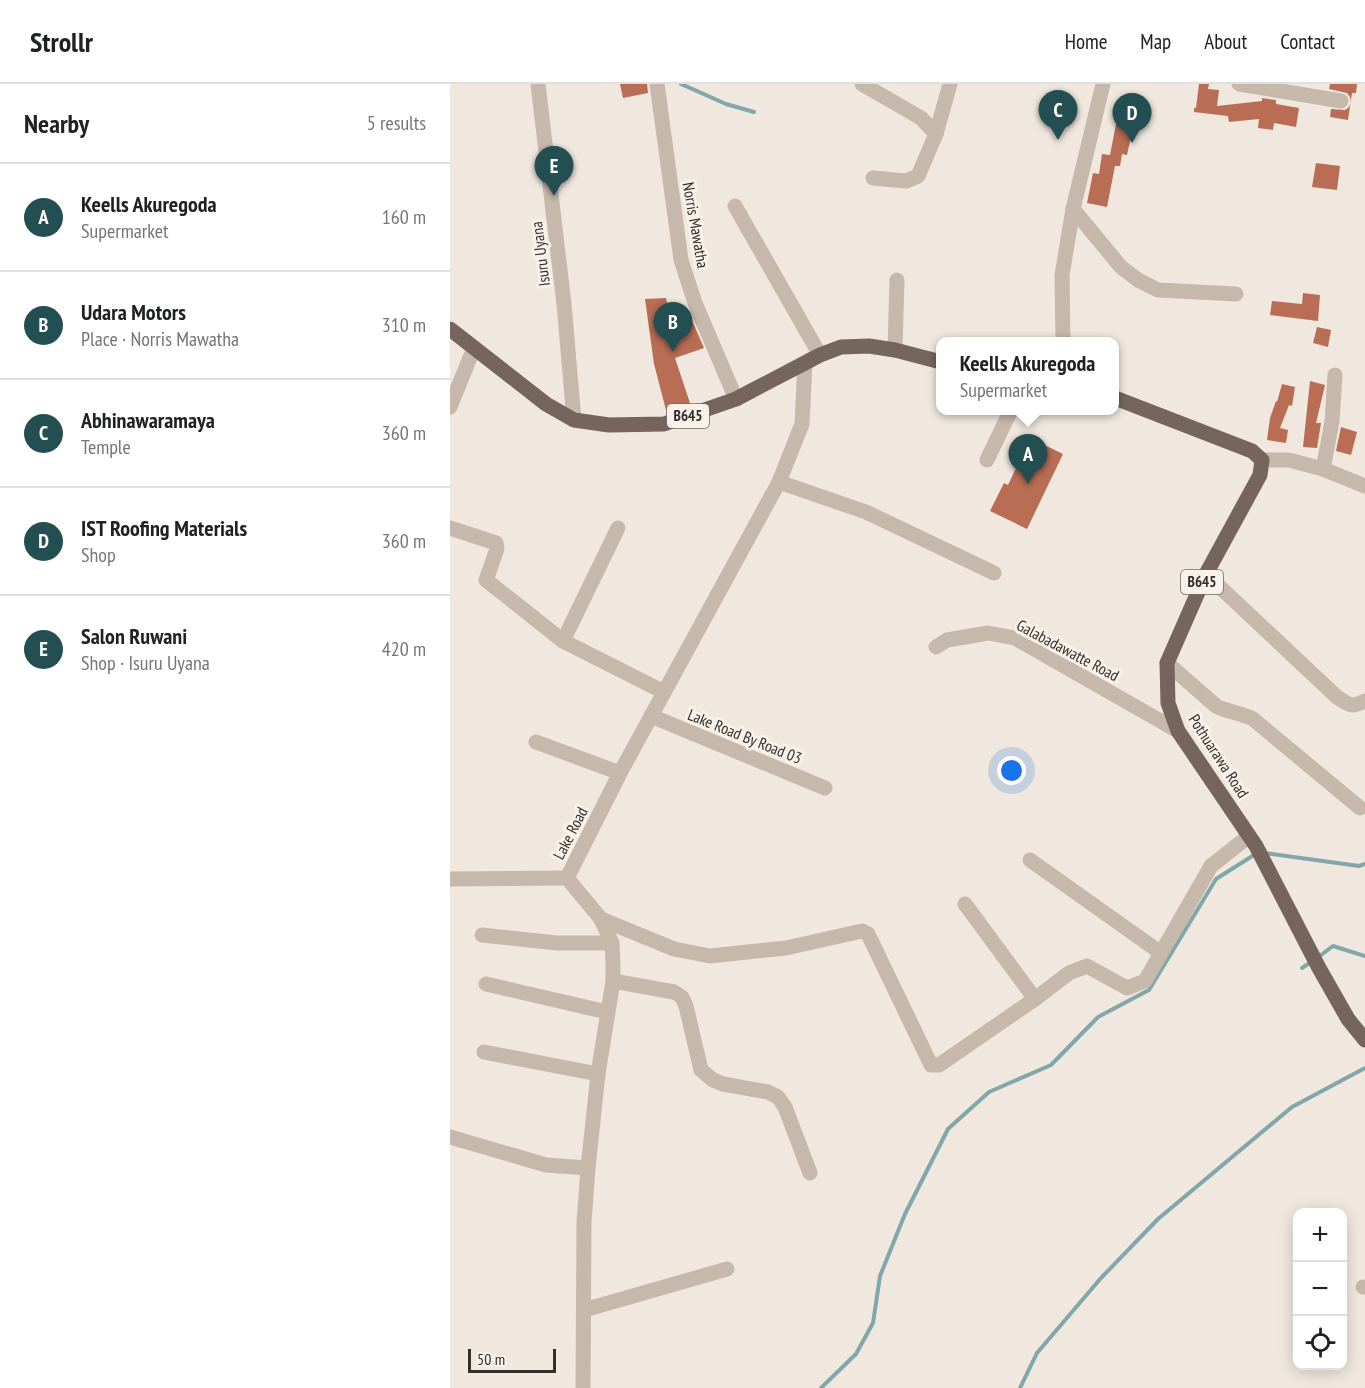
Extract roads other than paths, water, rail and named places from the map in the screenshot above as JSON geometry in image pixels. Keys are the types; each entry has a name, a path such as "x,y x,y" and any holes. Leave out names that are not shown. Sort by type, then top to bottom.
{"main road":[{"name":"B645","path":"450,329 546,404 574,420 609,425 664,424 736,399 820,355 841,347 869,346 936,361"},
{"path":"1119,400 1252,451 1262,460"},
{"name":"Pothuarawa Road","path":"1262,460 1260,476 1206,574 1167,663 1168,703 1178,731 1253,841 1319,968 1348,1019 1365,1040"}],"street":[{"name":"Isuru Uyana","path":"538,84 564,304 574,420"},
{"name":"Norris Mawatha","path":"657,84 681,260 695,303 736,399"},
{"path":"862,84 921,118 936,134"},
{"path":"873,178 906,181 918,176 936,134 951,84"},
{"path":"1063,337 1062,275 1073,209 1103,84"},
{"path":"1239,84 1341,101"},
{"path":"735,206 820,355"},
{"path":"1073,209 1121,267 1138,280 1158,290 1236,294"},
{"path":"895,350 897,280"},
{"path":"450,407 474,348"},
{"name":"Lake Road","path":"583,1388 584,1222 598,1074 613,981 613,964 612,943 601,919 567,878 620,773 779,482 802,424 805,363"},
{"path":"1323,469 1332,422 1335,375"},
{"path":"987,460 1009,415"},
{"path":"1262,460 1289,460 1323,469 1365,486"},
{"path":"779,482 866,512 994,573"},
{"path":"450,528 496,543 497,549 486,580 563,642 664,692"},
{"path":"563,642 618,528"},
{"path":"1206,574 1337,697 1348,705 1356,705 1365,701"},
{"name":"Galabadawatte Road","path":"936,647 947,640 988,633 1015,638 1178,731"},
{"path":"1167,663 1216,706 1253,719 1360,808"},
{"name":"Lake Road By Road 03","path":"651,716 825,788"},
{"path":"536,742 620,773"},
{"path":"601,919 674,949 710,956 786,948 862,931 868,934 932,1065 939,1065 1069,973 1087,966 1127,988 1145,981 1211,866 1253,841"},
{"path":"1030,860 1161,953"},
{"path":"450,879 567,878"},
{"path":"965,904 1035,999"},
{"path":"482,935 557,943 612,943"},
{"path":"613,981 674,992 682,997 702,1070 713,1080 723,1084 768,1092 778,1097 785,1107 810,1173"},
{"path":"486,984 607,1012"},
{"path":"484,1052 598,1074"},
{"path":"450,1137 546,1165 588,1168"},
{"path":"584,1310 727,1269"}],"waterway":[{"path":"681,84 726,104 754,112"},
{"path":"821,1388 856,1354 873,1323 880,1276 905,1214 948,1129 989,1092 1051,1065 1098,1017 1149,990 1216,879 1257,853"},
{"path":"1264,853 1359,866 1365,864"},
{"path":"1317,958 1333,946 1365,956"},
{"path":"1302,968 1311,962"},
{"path":"1020,1388 1037,1353 1101,1278 1158,1219 1292,1107 1365,1068"}],"place":[{"name":"Abhinawaramaya","path":"1058,140"},
{"name":"IST Roofing Materials","path":"1132,143"},
{"name":"Salon Ruwani","path":"554,196"},
{"name":"Udara Motors","path":"673,352"},
{"name":"Keells Akuregoda","path":"1028,484"}]}
